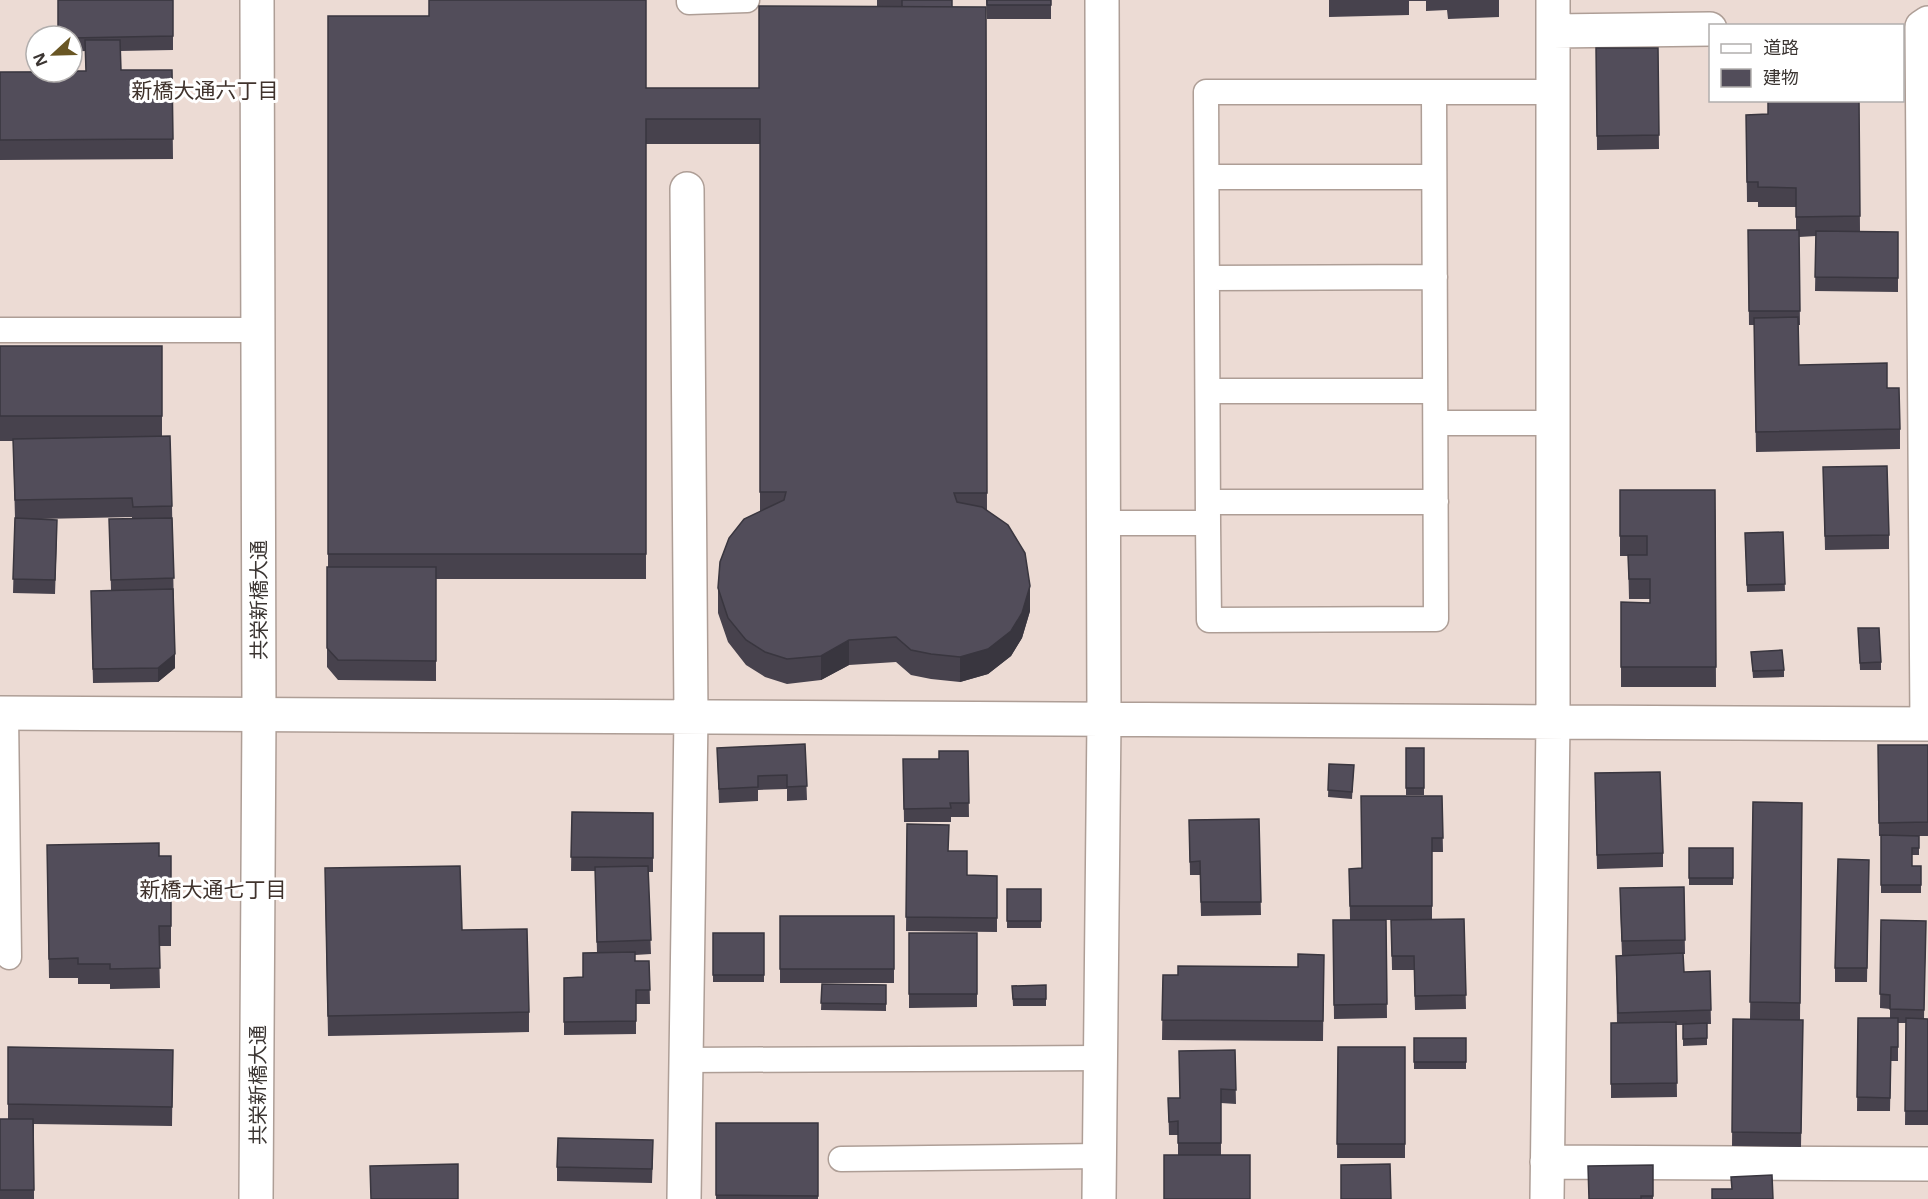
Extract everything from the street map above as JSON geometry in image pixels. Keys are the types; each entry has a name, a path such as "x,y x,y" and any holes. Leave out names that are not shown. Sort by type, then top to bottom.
{"street":[{"name":"共栄新橋大通","path":"256,1199 259,714 258,0"},
{"path":"1099,1199 1104,720 1102,0"},
{"path":"1547,1199 1553,722 1553,15 1709,29"},
{"path":"3,713 1927,724 1926,446 1917,26"},
{"path":"684,1199 691,717 687,189"},
{"path":"1547,1162 1928,1164"}],"lane":[{"path":"689,0 689,2 747,0"},
{"path":"1434,92 1436,619 1209,620 1206,92 1434,92 1553,92"},
{"path":"1207,177 1434,177"},
{"path":"1207,278 1435,277"},
{"path":"0,330 258,330"},
{"path":"1208,391 1435,391"},
{"path":"1436,423 1553,423"},
{"path":"1103,523 1208,513 1436,502"},
{"path":"3,713 9,957"},
{"path":"685,1060 1100,1058"},
{"path":"841,1159 1100,1156"}],"building":[{"path":"58,0 173,0 173,36 84,38 84,24 58,24"},
{"path":"429,0 646,0 646,88 759,88 759,6 986,7 987,493 954,493 957,502 982,507 1008,525 1025,553 1030,586 1022,613 1011,631 988,649 960,657 911,650 896,637 849,640 821,656 787,659 765,652 746,640 728,618 718,588 720,562 729,538 744,519 784,500 786,492 760,492 760,119 646,119 646,554 328,554 328,16 429,16"},
{"path":"902,0 952,0 952,7 902,7"},
{"path":"987,0 1051,0 1051,5 987,5"},
{"path":"85,40 120,40 121,70 172,70 173,139 0,140 0,72 24,72 24,84 84,84 84,71 86,71"},
{"path":"1596,48 1658,48 1659,135 1597,136"},
{"path":"1768,102 1859,102 1860,216 1796,217 1796,188 1758,187 1758,182 1747,182 1746,115 1768,114"},
{"path":"1748,230 1799,230 1800,311 1749,311"},
{"path":"1816,231 1898,232 1898,278 1815,277"},
{"path":"1798,317 1799,365 1887,363 1887,388 1899,388 1900,429 1756,432 1754,318"},
{"path":"0,346 162,346 162,416 0,416"},
{"path":"170,436 172,506 133,507 132,498 15,500 13,439"},
{"path":"1887,466 1889,535 1825,536 1823,467"},
{"path":"1620,490 1715,490 1716,667 1621,667 1621,602 1650,603 1650,579 1629,579 1628,555 1647,555 1647,536 1620,536"},
{"path":"15,518 57,520 55,580 13,579"},
{"path":"172,518 174,578 111,580 109,519"},
{"path":"1783,532 1785,584 1747,585 1745,533"},
{"path":"327,567 436,567 436,661 338,660 327,648"},
{"path":"173,589 175,654 158,668 93,669 91,591"},
{"path":"1858,628 1879,628 1881,662 1860,663"},
{"path":"1782,650 1784,670 1753,671 1751,652"},
{"path":"805,744 807,786 787,787 787,775 758,776 758,787 719,789 717,748"},
{"path":"1878,745 1928,745 1928,822 1879,823"},
{"path":"1406,748 1424,748 1424,788 1406,788"},
{"path":"939,751 968,751 969,803 950,803 951,808 904,809 903,759 939,759"},
{"path":"1329,764 1354,765 1352,792 1328,790"},
{"path":"1660,772 1663,853 1597,855 1595,773"},
{"path":"1361,796 1442,796 1443,838 1432,838 1432,906 1350,906 1349,869 1362,868"},
{"path":"1753,802 1802,803 1800,1003 1750,1002"},
{"path":"572,812 653,813 653,858 571,857"},
{"path":"1259,819 1261,902 1201,902 1200,861 1190,862 1189,820"},
{"path":"907,824 949,825 948,851 967,851 967,875 997,876 997,918 906,917"},
{"path":"1881,835 1919,836 1919,848 1912,848 1912,866 1921,866 1921,885 1881,885"},
{"path":"159,843 159,856 171,856 171,926 159,926 160,968 110,969 110,964 78,964 78,958 49,959 47,845"},
{"path":"1689,848 1733,848 1733,878 1689,878"},
{"path":"1838,859 1869,860 1867,968 1835,968"},
{"path":"460,866 462,930 527,929 529,1012 328,1016 325,868"},
{"path":"648,866 651,940 597,942 595,867"},
{"path":"1684,887 1685,940 1622,941 1620,888"},
{"path":"1007,889 1041,889 1041,921 1007,921"},
{"path":"780,916 894,916 894,969 780,969"},
{"path":"1464,919 1466,995 1415,996 1414,956 1392,956 1391,920"},
{"path":"1333,920 1386,920 1387,1004 1334,1005"},
{"path":"1881,920 1926,921 1924,1010 1890,1009 1890,995 1880,994"},
{"path":"713,933 764,933 764,975 713,975"},
{"path":"909,933 977,933 977,994 909,994"},
{"path":"635,952 635,961 649,961 650,990 636,990 636,1021 564,1022 564,978 583,977 583,953"},
{"path":"1683,953 1684,972 1710,971 1711,1010 1618,1013 1616,956"},
{"path":"1298,954 1324,955 1323,1021 1162,1020 1163,975 1178,975 1178,966 1298,967"},
{"path":"822,984 886,985 886,1004 821,1003"},
{"path":"1046,985 1046,999 1013,999 1012,986"},
{"path":"1858,1018 1898,1018 1898,1047 1891,1047 1890,1098 1857,1097"},
{"path":"1906,1018 1928,1019 1928,1111 1905,1111"},
{"path":"1733,1019 1803,1020 1801,1133 1732,1132"},
{"path":"1676,1022 1677,1083 1611,1084 1611,1023"},
{"path":"1707,1023 1707,1038 1683,1039 1683,1024"},
{"path":"1414,1038 1466,1038 1466,1062 1414,1062"},
{"path":"8,1047 173,1050 172,1107 8,1104"},
{"path":"1338,1047 1405,1047 1405,1144 1337,1144"},
{"path":"1235,1050 1236,1090 1221,1089 1221,1143 1178,1143 1178,1121 1169,1122 1168,1098 1180,1098 1179,1051"},
{"path":"0,1119 33,1119 34,1190 0,1190"},
{"path":"716,1123 818,1123 818,1196 716,1195"},
{"path":"558,1138 653,1140 652,1169 557,1167"},
{"path":"1164,1155 1250,1155 1250,1199 1164,1199"},
{"path":"458,1164 458,1199 371,1199 370,1166"},
{"path":"1390,1164 1391,1199 1341,1199 1341,1165"},
{"path":"1653,1165 1653,1196 1641,1196 1641,1199 1589,1199 1588,1166"},
{"path":"1772,1175 1773,1199 1712,1199 1712,1189 1732,1189 1731,1177"}],"district":[{"name":"新橋大通六丁目","path":"205,90"},
{"name":"新橋大通七丁目","path":"213,889"}]}
